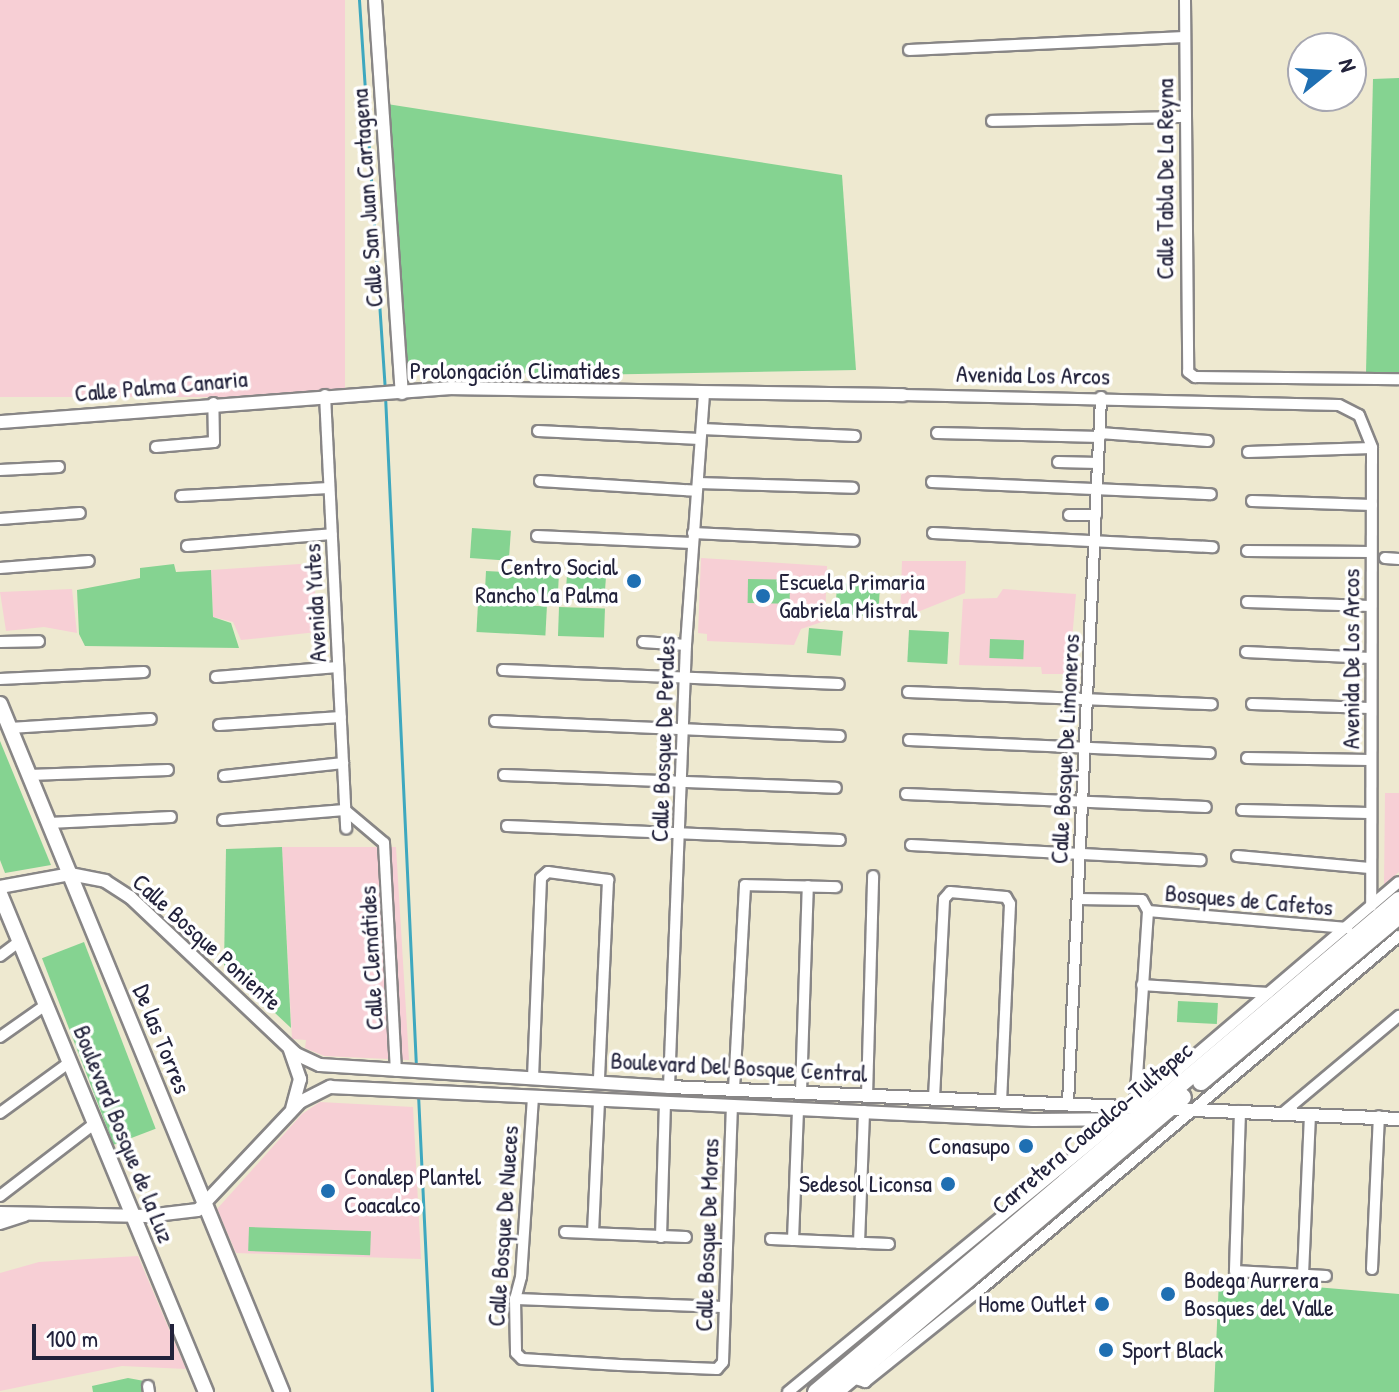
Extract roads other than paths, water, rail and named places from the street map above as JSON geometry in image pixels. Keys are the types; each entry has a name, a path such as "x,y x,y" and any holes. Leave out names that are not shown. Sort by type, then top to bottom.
{"main road":[{"name":"De las Torres","path":"0,704 282,1392"},
{"name":"Boulevard Bosque de la Luz","path":"0,894 206,1392"},
{"name":"Carretera Coacalco-Tultepec","path":"816,1392 1399,900"},
{"name":"Carretera Coacalco-Tultepec","path":"835,1392 1152,1111 1399,916"}],"street":[{"name":"Calle San Juan Cartagena","path":"375,0 398,393"},
{"name":"Calle Tabla De La Reyna","path":"1185,0 1185,358 1195,377 1399,379"},
{"path":"909,50 1185,37"},
{"path":"992,121 1185,117"},
{"name":"Prolongación Climatides","path":"325,395 376,395 452,388 704,394"},
{"name":"Avenida Los Arcos","path":"704,394 1101,397 1339,405 1359,415"},
{"name":"Calle Bosque De Perales","path":"669,1087 686,645 704,394"},
{"name":"Calle Palma Canaria","path":"0,422 325,395"},
{"name":"Avenida Yutes","path":"325,395 346,828"},
{"name":"Calle Bosque De Limoneros","path":"1068,1103 1101,397"},
{"path":"156,447 214,442 213,403"},
{"name":"Avenida De Los Arcos","path":"1359,415 1372,448 1371,906"},
{"path":"538,431 855,436"},
{"path":"937,433 1100,435 1208,441"},
{"path":"1248,452 1372,448"},
{"path":"1058,462 1098,463"},
{"path":"0,470 59,467"},
{"path":"540,481 697,487 853,488"},
{"path":"932,482 1211,494"},
{"path":"181,496 329,488"},
{"path":"1252,501 1372,505"},
{"path":"0,519 80,513"},
{"path":"1069,515 1096,515"},
{"path":"933,533 1095,538 1213,547"},
{"path":"187,546 332,534"},
{"path":"537,536 854,541"},
{"path":"1247,551 1371,552"},
{"path":"1385,558 1399,559"},
{"path":"0,568 89,561"},
{"path":"1247,602 1371,606"},
{"path":"0,642 39,641"},
{"path":"643,642 686,645"},
{"path":"1246,652 1371,658"},
{"path":"216,677 338,667"},
{"path":"503,670 839,684"},
{"path":"0,679 144,672"},
{"path":"908,692 1212,704"},
{"path":"1252,704 1370,708"},
{"path":"219,725 341,717"},
{"path":"10,728 151,719"},
{"path":"495,721 840,736"},
{"path":"909,740 1210,753"},
{"path":"1247,758 1370,760"},
{"path":"224,776 343,763"},
{"path":"29,775 168,770"},
{"path":"504,775 836,788"},
{"path":"906,794 1206,807"},
{"path":"223,820 345,810"},
{"name":"Calle Clemátides","path":"345,810 384,843 400,1071"},
{"path":"1242,810 1369,813"},
{"path":"49,823 171,817"},
{"path":"507,826 840,840"},
{"path":"911,845 1201,860"},
{"path":"1237,856 1369,868"},
{"path":"533,1078 541,878 548,872 608,880 599,1082"},
{"name":"Calle Bosque Poniente","path":"0,887 70,874 105,881 130,897 286,1043"},
{"path":"867,1096 873,876"},
{"path":"1152,1111 1268,993 1399,882"},
{"path":"734,1089 743,890 748,884 836,887"},
{"path":"801,1092 808,886"},
{"path":"934,1098 944,899 950,892 1006,897 1010,904 1001,1100"},
{"name":"Bosques de Cafetos","path":"1078,899 1142,900 1148,911 1347,928"},
{"path":"1148,911 1142,985 1152,1111"},
{"path":"852,1378 865,1382 1198,1108 1399,936"},
{"path":"0,956 20,941"},
{"path":"1142,985 1268,993"},
{"path":"0,1037 47,1004"},
{"path":"1284,1112 1399,1016"},
{"path":"0,1213 186,1213 206,1205 288,1115 300,1079 286,1043"},
{"name":"Boulevard Del Bosque Central","path":"286,1043 320,1065 400,1071 669,1087 1068,1103 1152,1111 1198,1108 1398,1117"},
{"path":"0,1113 70,1062"},
{"path":"507,1077 507,1095"},
{"name":"Boulevard Del Bosque Central","path":"288,1115 300,1102 330,1087 1115,1123 1152,1111"},
{"path":"764,1090 764,1106"},
{"name":"Calle Bosque De Nueces","path":"533,1097 515,1299 518,1358 620,1365"},
{"path":"593,1233 599,1100"},
{"path":"661,1237 665,1102"},
{"path":"1033,1120 1034,1102"},
{"name":"Calle Bosque De Moras","path":"620,1365 720,1366 732,1105"},
{"path":"793,1240 798,1108"},
{"path":"859,1243 864,1111"},
{"path":"1240,1111 1234,1269 1326,1276"},
{"path":"1303,1275 1310,1114"},
{"path":"1372,1269 1379,1116"},
{"path":"0,1196 95,1123"},
{"path":"788,1392 1115,1123"},
{"path":"0,1224 32,1214"},
{"path":"565,1232 686,1237"},
{"path":"771,1239 889,1244"},
{"path":"515,1299 724,1307"}],"waterway":[{"path":"359,0 385,387"},
{"path":"385,395 416,1067"},
{"path":"418,1094 432,1392"}],"place":[{"name":"Centro Social Rancho La Palma","path":"634,581"},
{"name":"Escuela Primaria Gabriela Mistral","path":"763,596"},
{"name":"Conasupo","path":"1026,1146"},
{"name":"Sedesol Liconsa","path":"948,1184"},
{"name":"Conalep Plantel Coacalco","path":"328,1191"},
{"name":"Bodega Aurrera Bosques del Valle","path":"1168,1294"},
{"name":"Home Outlet","path":"1102,1304"},
{"name":"Sport Black","path":"1106,1350"}]}
